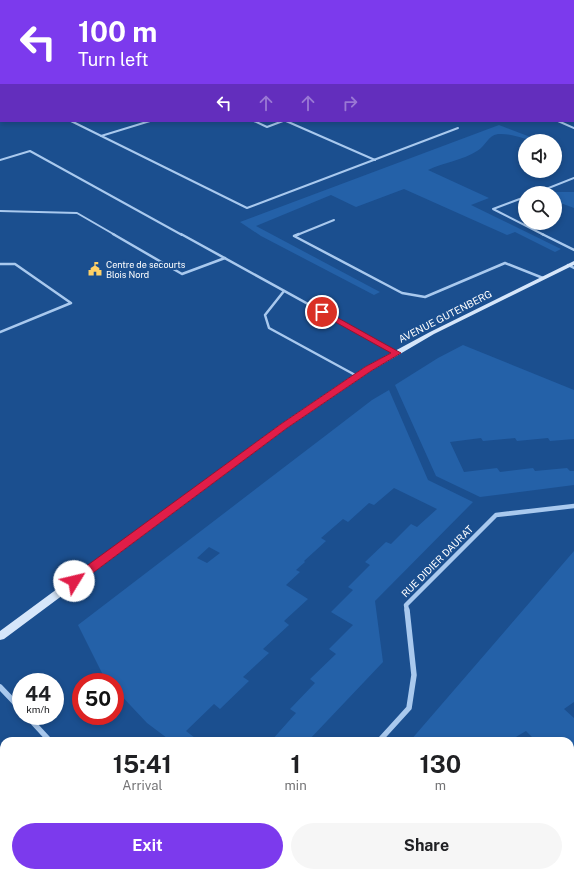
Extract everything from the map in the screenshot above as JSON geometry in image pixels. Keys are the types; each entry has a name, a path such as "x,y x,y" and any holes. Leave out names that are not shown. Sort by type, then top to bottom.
{"main road":[{"name":"AVENUE GUTENBERG","path":"0,636 284,426 358,376 432,333 572,265"}],"street":[{"name":"RUE DIDIER DAURAT","path":"383,737 409,708 414,675 406,605 496,515 574,506"},
{"path":"0,687 12,700"},
{"path":"35,725 46,737"}],"lane":[{"path":"73,122 247,208 458,128"},
{"path":"101,136 147,122"},
{"path":"256,122 266,127 282,122"},
{"path":"287,122 375,160"},
{"path":"560,122 574,128"},
{"path":"0,160 30,151 397,353"},
{"path":"554,186 574,178"},
{"path":"518,200 493,209 518,222"},
{"path":"0,211 77,213 182,274 225,258"},
{"path":"334,220 294,236 402,293 425,297 505,263 543,278"},
{"path":"534,230 574,250"},
{"path":"0,264 15,264 71,303 0,332"},
{"path":"284,291 265,315 269,328 358,376"}],"shaded area":[{"path":"499,125 523,134 518,134 518,137 504,134 494,135 480,149 472,154 428,170 489,198 471,205 518,228 518,230 522,230 561,249 555,252 515,232 507,235 404,189 356,207 331,195 256,226 380,292 374,295 261,236 240,222"},
{"path":"562,192 574,192 574,208 562,204"},
{"path":"463,345 574,390 574,439 550,441 548,438 517,441 515,438 483,441 481,438 450,442 464,472 497,468 500,472 533,468 535,471 567,468 570,471 574,471 574,485 480,497 436,476 395,385 438,358"},
{"path":"389,390 428,480 473,502 375,601 383,662 312,737 275,737 296,713 290,709 315,683 310,679 336,654 329,649 353,625 331,612 353,590 348,587 370,565 365,562 386,542 391,544 411,524 417,527 437,509 394,488 374,505 369,503 348,522 343,519 321,538 326,541 304,561 305,562 296,570 300,572 286,585 308,599 284,621 289,625 263,649 269,653 243,677 249,681 220,709 214,704 186,731 194,737 166,737 147,723 124,699 124,673 102,673 78,625 372,400","holes":["209,547 220,553 207,563 197,558"]},
{"path":"574,551 574,702 564,709 574,718 574,737 532,737 526,731 516,737 413,737"}],"place":[{"name":"Centre de secourts Blois Nord","path":"95,269"}],"route":[{"path":"74,581 284,426 368,369 397,353 322,312"}]}
